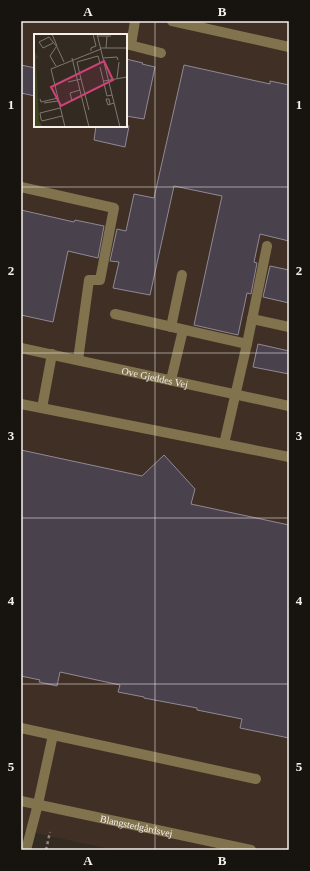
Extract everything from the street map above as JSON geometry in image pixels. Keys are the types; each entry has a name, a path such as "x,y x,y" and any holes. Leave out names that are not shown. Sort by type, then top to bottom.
{"street":[{"path":"135,21 128,45 160,53"},
{"path":"172,21 289,47"},
{"path":"21,187 114,208 100,280 89,280 78,360"},
{"path":"224,444 247,344 267,246"},
{"path":"171,327 182,276"},
{"path":"115,314 247,344"},
{"path":"252,319 289,327"},
{"path":"171,380 183,330"},
{"name":"Ove Gjeddes Vej","path":"21,348 289,406"},
{"path":"42,408 52,354"},
{"path":"21,404 289,458"},
{"path":"21,728 256,779"},
{"path":"26,850 53,735"},
{"name":"Blangstedgårdsvej","path":"21,801 251,850"}],"path":[{"path":"46,850 50,832"}],"shaded area":[{"path":"21,21 289,21 289,850 115,850 21,830"}],"building":[{"path":"127,59 155,67 144,119 127,116"},
{"path":"21,65 34,68 34,96 21,93"},
{"path":"184,65 270,84 270,81 289,85 289,241 260,234 254,262 257,263 251,294 247,293 238,335 194,325 222,196 174,186 150,295 113,288 119,262 110,261 117,229 126,231 134,194 154,198"},
{"path":"129,126 125,147 94,140 96,127"},
{"path":"21,210 74,222 75,220 104,226 98,258 68,251 53,322 21,315"},
{"path":"270,266 289,270 289,303 263,297"},
{"path":"258,344 289,351 289,374 253,367"},
{"path":"21,450 142,476 164,455 195,489 191,504 289,525 289,738 240,728 242,719 118,692 120,685 60,672 57,686 39,682 40,680 21,676"}]}
